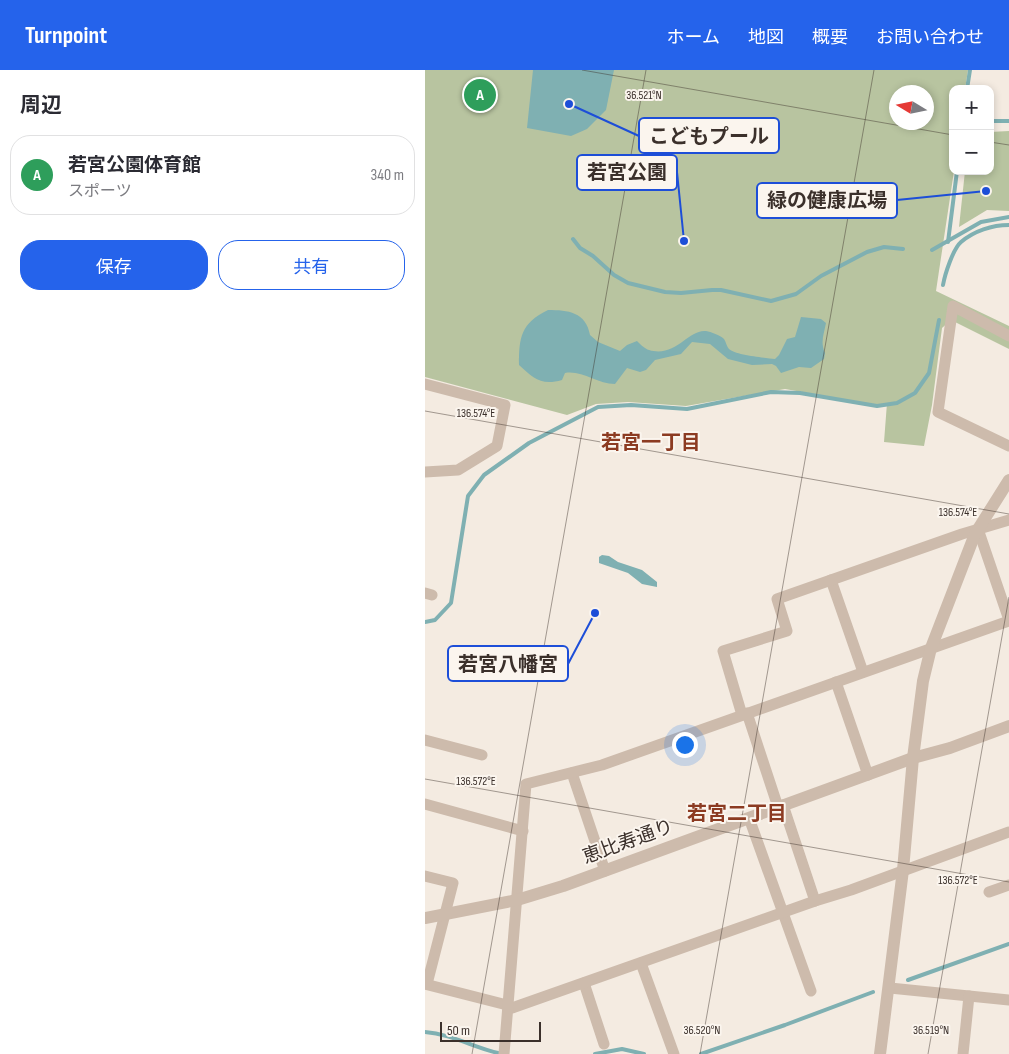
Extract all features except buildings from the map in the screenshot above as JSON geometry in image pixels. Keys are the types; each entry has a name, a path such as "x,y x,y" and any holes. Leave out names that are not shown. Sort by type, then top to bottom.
{"street":[{"path":"1009,336 953,306 938,412 1009,446"},
{"path":"425,384 505,405 497,446 458,470 425,472"},
{"path":"880,1054 890,988 913,758 923,681 931,648 978,529 1009,480"},
{"path":"815,901 723,651 787,631 777,599 1009,520"},
{"path":"504,1054 526,784 602,765 1009,620 978,529"},
{"path":"831,580 863,672"},
{"path":"836,682 868,775"},
{"name":"恵比寿通り","path":"425,918 517,900 563,886 913,758 950,748 1009,726"},
{"path":"425,740 482,755"},
{"path":"572,773 605,871"},
{"path":"425,804 523,830"},
{"path":"749,818 811,991"},
{"path":"425,876 453,884 426,984 507,1005 512,1008 851,890 1009,832"},
{"path":"989,892 1009,885"},
{"path":"641,963 674,1054"},
{"path":"584,983 604,1044"},
{"path":"890,988 1009,1000"},
{"path":"963,1054 969,996"}],"green space":[{"path":"425,70 968,70 966,85 949,85 949,175 953,175 936,291 1009,326 1009,349 951,320 942,328 932,405 924,446 884,442 887,403 877,405 785,389 686,406 628,402 596,404 567,415 425,377"},
{"path":"1009,131 1009,211 987,210 959,227 965,175 994,175 994,132"}],"water":[{"path":"533,70 614,70 606,110 587,129 571,136 527,128"},
{"path":"548,310 575,314 585,321 590,335 598,342 620,351 627,345 637,341 649,350 667,350 693,334 706,331 725,340 728,348 732,351 775,359 787,339 795,337 801,317 821,319 826,323 823,334 825,353 824,359 811,368 799,367 781,373 772,364 752,365 728,359 710,344 692,342 681,354 655,360 646,370 640,372 627,368 615,384 602,382 577,373 565,373 562,380 548,382 538,380 519,365 523,332 532,320"},
{"path":"602,555 609,556 618,562 642,570 657,582 657,587 642,584 628,573 599,563 599,557"}],"waterway":[{"path":"968,85 970,70"},
{"path":"994,121 1009,121"},
{"path":"948,242 956,175"},
{"path":"932,250 981,222 1009,217"},
{"path":"943,285 952,256 961,242 983,229 1009,225"},
{"path":"573,239 580,248 593,256 614,275 628,283 665,292 681,293 721,290 771,301 796,294 821,276 867,252 884,247 903,249"},
{"path":"425,622 435,620 451,603 468,496 484,475 529,443 598,407 631,405 687,409 771,392 800,393 877,406 897,403 915,393 929,373 939,320"},
{"path":"908,980 1009,944"},
{"path":"701,1054 873,992"},
{"path":"425,1032 444,1035 498,1053"},
{"path":"595,1054 622,1049 644,1054"}],"place":[{"name":"若宮公園体育館","path":"480,95"},
{"name":"こどもプール","path":"569,104"},
{"name":"緑の健康広場","path":"986,191"},
{"name":"若宮公園","path":"684,241"},
{"name":"若宮八幡宮","path":"595,613"}],"district":[{"name":"若宮一丁目","path":"651,443"},
{"name":"若宮二丁目","path":"737,814"}]}
